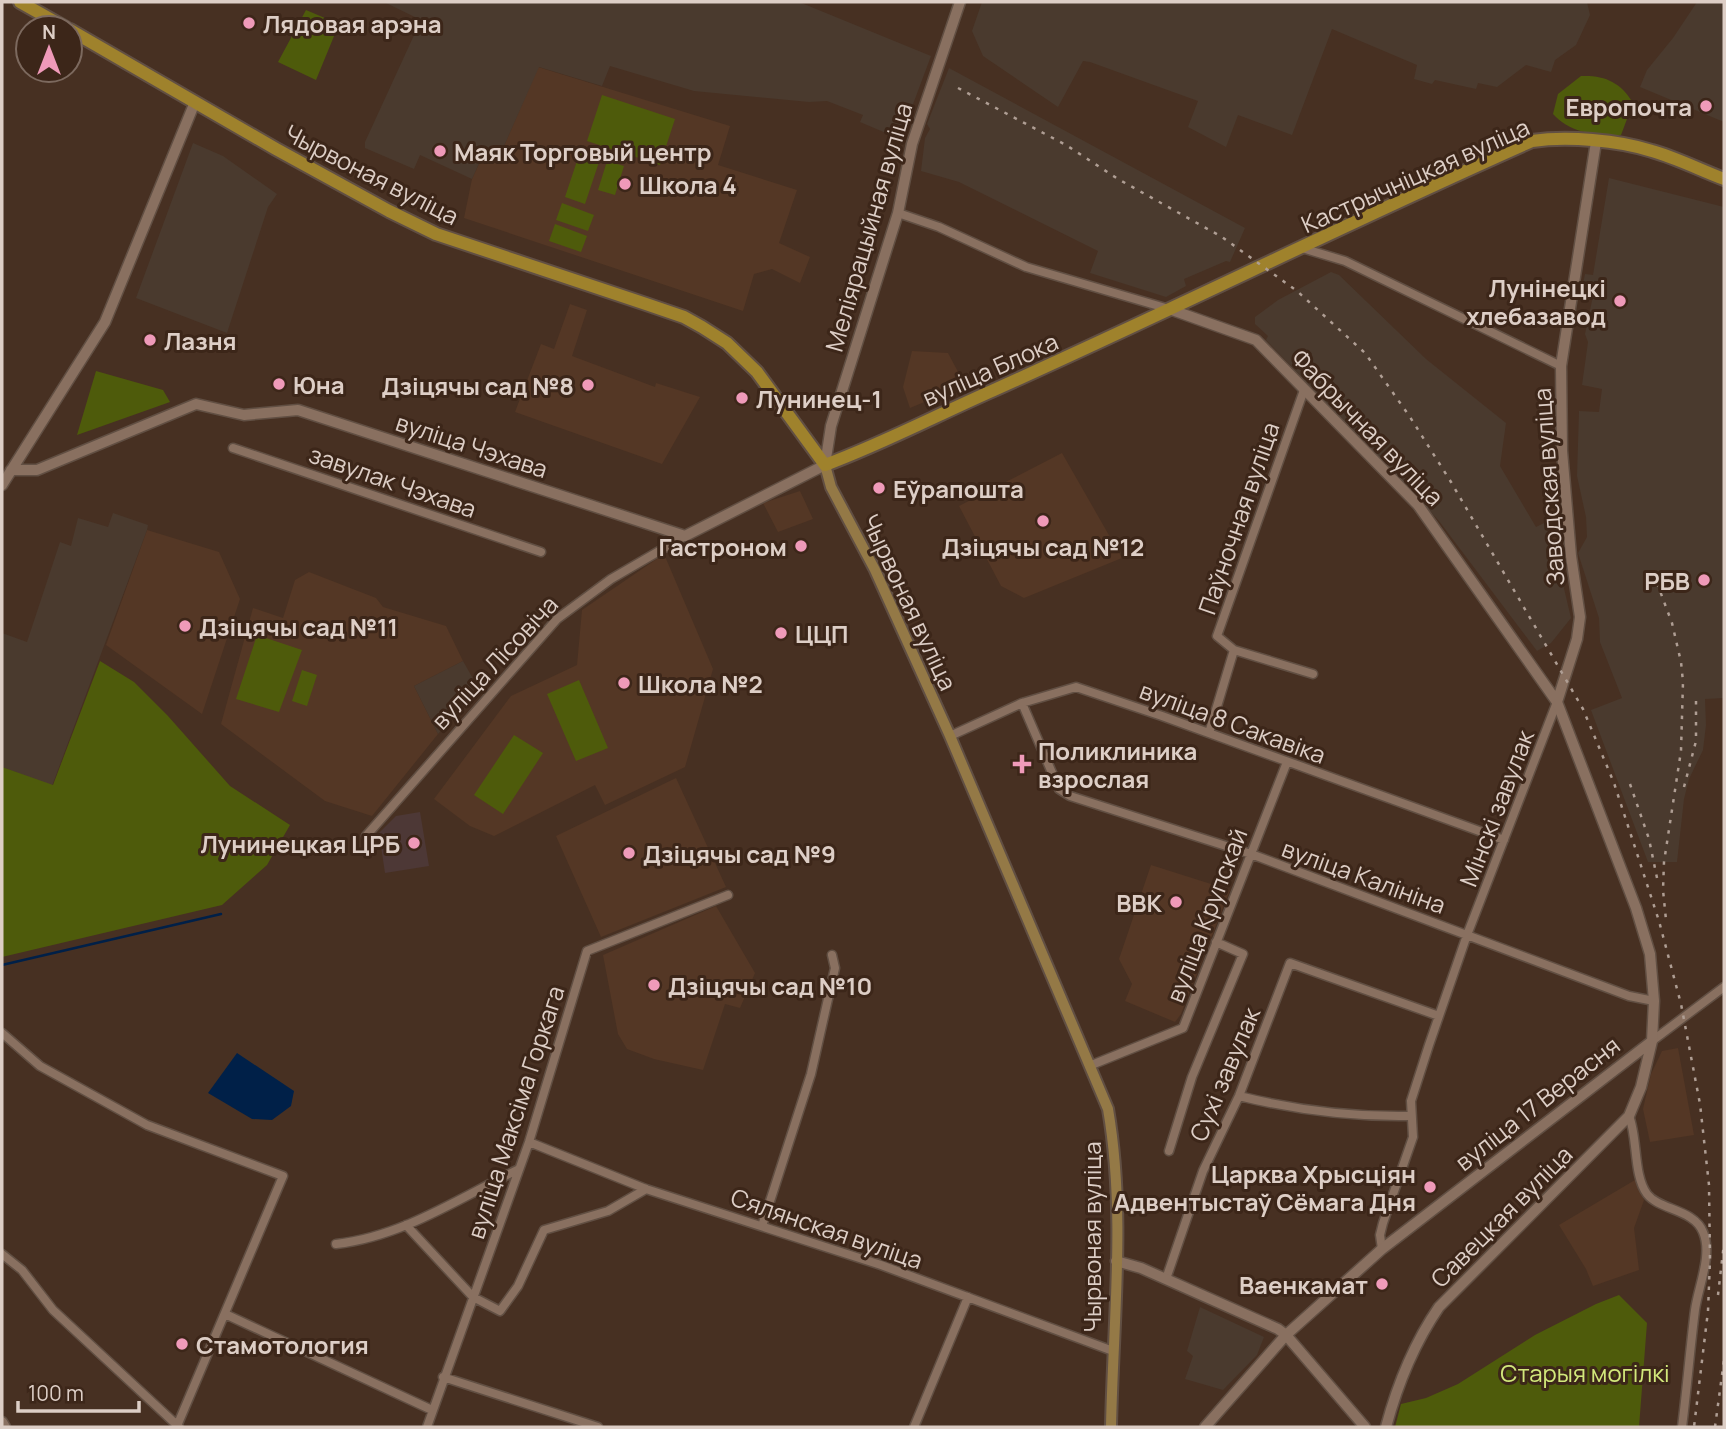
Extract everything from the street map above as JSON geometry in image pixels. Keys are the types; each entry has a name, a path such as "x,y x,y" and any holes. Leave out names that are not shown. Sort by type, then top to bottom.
{"main road":[{"name":"Чырвоная вуліца","path":"20,2 41,14"},
{"name":"Чырвоная вуліца","path":"84,38 389,212 436,234 646,304 702,327 746,359 763,379 825,465 831,487 875,570 950,736 1108,1109 1115,1152 1116,1261 1111,1427"},
{"name":"Кастрычніцкая вуліца","path":"1172,310 1226,281 1532,141 1553,138 1654,151 1724,179"},
{"name":"вуліца Блока","path":"825,465 860,452 945,411 1172,310"}],"street":[{"name":"Меліярацыйная вуліца","path":"825,465 831,426 898,213 912,144 960,2"},
{"path":"2,485 105,322 195,102"},
{"name":"Заводская вуліца","path":"1557,702 1577,639 1580,617 1571,556 1562,451 1560,366 1596,142"},
{"name":"Фабрычная вуліца","path":"898,213 939,227 1026,267 1172,310 1256,341 1418,505 1557,702 1636,908 1650,954 1654,1001 1652,1041"},
{"path":"1302,248 1345,261 1560,366"},
{"name":"Паўночная вуліца","path":"1209,733 1234,649 1217,636 1304,390"},
{"name":"вуліца Чэхава","path":"11,470 37,470 197,404 244,415 298,411 685,536"},
{"name":"завулак Чэхава","path":"233,448 541,552"},
{"name":"вуліца Лісовіча","path":"366,836 557,620 611,579 685,536 825,465"},
{"path":"1234,649 1313,674"},
{"name":"вуліца 8 Сакавіка","path":"950,736 1022,703 1076,687 1504,840"},
{"name":"Мінскі завулак","path":"1382,1249 1380,1235 1383,1223 1413,1136 1411,1101 1438,1016 1557,702"},
{"name":"вуліца Калініна","path":"1022,703 1059,789 1070,796 1251,854 1629,996 1654,1001"},
{"name":"вуліца Крупскай","path":"1089,1066 1183,1028 1287,762"},
{"name":"вуліца Максіма Горкага","path":"427,1427 528,1142 587,951 728,895"},
{"path":"1169,1152 1192,1077 1243,954 1216,942"},
{"path":"762,1226 811,1074 835,968 832,955"},
{"name":"Сухі завулак","path":"1166,1279 1203,1171 1239,1096 1290,962 1438,1016"},
{"path":"1652,1041 1724,988"},
{"path":"2,1033 40,1066 147,1125 283,1176 178,1426 53,1310 22,1270 2,1254"},
{"name":"Савецкая вуліца","path":"1386,1427 1427,1325 1440,1307 1629,1116 1641,1087 1652,1041"},
{"name":"вуліца 17 Верасня","path":"1205,1427 1286,1335 1382,1249 1652,1041"},
{"path":"1239,1096 1285,1108 1410,1116"},
{"path":"1629,1116 1641,1180 1648,1196 1693,1219 1699,1224 1705,1239 1704,1273 1695,1307 1682,1427"},
{"name":"Сялянская вуліца","path":"528,1142 646,1189 968,1297 1113,1351"},
{"path":"336,1244 362,1241 406,1226 517,1170"},
{"path":"406,1226 474,1297 500,1311 518,1286 544,1230 608,1212 646,1189"},
{"path":"1116,1261 1129,1263 1166,1279 1286,1335 1366,1427"},
{"path":"914,1427 968,1297"},
{"path":"225,1314 432,1410"},
{"path":"443,1377 598,1427"},
{"path":"2,1422 5,1427"}],"shaded area":[{"path":"384,2 799,2 931,56 900,139 860,122 863,115 827,101 809,102 694,91 610,66 602,86 539,67 497,162 482,157 472,179 420,155 414,169 365,148 365,142 421,20"},
{"path":"982,2 1587,2 1590,15 1576,45 1555,60 1551,72 1526,65 1497,87 1478,83 1476,89 1435,80 1432,84 1414,79 1417,65 1332,29 1292,135 1238,115 1226,147 1188,127 1198,101 1090,62 1083,61 1058,107 983,56 972,31"},
{"path":"1697,2 1724,2 1724,122 1640,87 1647,70"},
{"name":"Школа 4","path":"538,67 730,126 718,165 797,190 779,243 810,257 800,283 772,269 754,274 743,311 464,218 472,179 482,157 497,162"},
{"path":"949,68 1245,228 1230,262 1226,261 1184,279 1186,286 1166,297 1090,273 1098,251 959,182 921,171 925,138 930,129 927,124"},
{"path":"193,143 223,156 277,194 268,207 227,333 136,298"},
{"path":"1609,178 1724,207 1724,698 1705,699 1703,750 1689,779 1684,799 1677,862 1648,862 1591,710 1622,698 1600,642 1599,618 1578,553 1587,537 1586,517 1577,476 1579,411 1599,412 1602,389 1582,385 1588,342 1585,334 1593,296 1581,293 1585,274 1593,275"},
{"path":"1331,272 1339,275 1426,359 1506,423 1500,466 1536,527 1548,521 1571,618 1551,643 1537,651 1439,521 1266,340 1268,336 1255,324 1255,317 1278,300"},
{"name":"Дзіцячы сад №8","path":"570,304 587,310 572,356 655,387 656,383 700,397 662,464 515,412 541,344 554,349"},
{"path":"912,351 948,353 965,385 910,408 903,387"},
{"path":"1062,453 1122,558 1024,598 1001,586 959,506"},
{"path":"800,491 813,519 778,532 763,503"},
{"path":"113,513 148,525 147,530 52,786 2,767 2,633 27,642 60,542 71,546 78,518 108,527"},
{"path":"147,530 219,552 240,599 202,714 106,645"},
{"name":"Школа №2","path":"664,554 713,669 685,767 605,805 595,785 494,836 470,826 434,799 511,696 577,665 582,610"},
{"path":"309,572 376,598 383,607 446,626 463,661 414,686 438,734 372,816 325,801 221,724 253,608 283,618 295,580"},
{"path":"463,661 479,689 438,734 414,686"},
{"path":"676,778 726,887 601,937 556,836"},
{"path":"420,812 429,866 385,873 379,833 396,816"},
{"path":"1151,865 1230,890 1181,1014 1175,1022 1125,1001 1132,984 1119,959"},
{"path":"716,906 755,973 740,1008 725,1004 703,1070 654,1059 627,1049 618,1034 603,955"},
{"path":"1678,1048 1694,1135 1650,1142 1643,1109 1651,1074 1662,1051"},
{"path":"1635,1180 1644,1200 1634,1228 1639,1270 1593,1286 1586,1269 1559,1225"},
{"path":"1200,1307 1264,1337 1257,1355 1223,1390 1185,1379 1193,1356 1187,1351"}],"green space":[{"path":"306,10 339,24 316,80 278,62"},
{"path":"1581,76 1611,81 1623,90 1633,103 1621,135 1584,132 1567,125 1553,114 1558,94"},
{"path":"602,95 675,119 660,165 587,141"},
{"path":"581,149 601,156 585,204 565,197"},
{"path":"607,161 624,166 615,195 598,190"},
{"path":"562,203 594,215 588,231 556,220"},
{"path":"555,224 587,236 581,252 549,241"},
{"path":"96,371 163,390 170,402 77,435"},
{"path":"257,635 302,650 279,712 236,699"},
{"path":"100,661 134,682 230,786 290,825 267,865 222,905 2,957 2,767 53,785"},
{"path":"302,670 317,675 307,706 292,701"},
{"path":"579,680 608,748 576,761 547,694"},
{"path":"514,735 543,753 503,814 474,795"},
{"name":"Старыя могілкі","path":"1619,1295 1647,1323 1639,1427 1395,1427 1401,1404 1426,1398 1458,1384 1535,1335"}],"water":[{"path":"237,1053 294,1091 291,1106 272,1120 252,1119 208,1093"}],"waterway":[{"path":"2,965 221,914"}],"railway":[{"path":"958,88 1066,145 1118,179 1222,237 1297,291 1365,353 1451,482 1583,709 1614,783 1659,921 1681,1004 1700,1104 1709,1185 1710,1260 1708,1311 1694,1427"},
{"path":"1657,583 1672,623 1683,682 1681,751 1664,862 1666,920"},
{"path":"1684,787 1696,741 1696,698"},
{"path":"1630,784 1649,839 1657,878"},
{"path":"1718,1295 1724,1243"},
{"path":"1715,1427 1724,1360"}],"place":[{"name":"Лядовая арэна","path":"249,23"},
{"name":"Европочта","path":"1706,106"},
{"name":"Маяк Торговый центр","path":"440,151"},
{"name":"Школа 4","path":"625,184"},
{"name":"Лунінецкі хлебазавод","path":"1620,301"},
{"name":"Лазня","path":"150,340"},
{"name":"Юна","path":"279,384"},
{"name":"Дзіцячы сад №8","path":"588,385"},
{"name":"Лунинец-1","path":"742,398"},
{"name":"Еўрапошта","path":"879,488"},
{"name":"Дзіцячы сад №12","path":"1043,521"},
{"name":"Гастроном","path":"801,546"},
{"name":"РБВ","path":"1704,580"},
{"name":"Дзіцячы сад №11","path":"185,626"},
{"name":"ЦЦП","path":"781,633"},
{"name":"Школа №2","path":"624,683"},
{"name":"Поликлиника взрослая","path":"1022,764"},
{"name":"Лунинецкая ЦРБ","path":"414,843"},
{"name":"Дзіцячы сад №9","path":"629,853"},
{"name":"ВВК","path":"1176,902"},
{"name":"Дзіцячы сад №10","path":"654,985"},
{"name":"Царква Хрысціян Адвентыстаў Сёмага Дня","path":"1430,1187"},
{"name":"Ваенкамат","path":"1382,1284"},
{"name":"Стамотология","path":"182,1344"}]}
